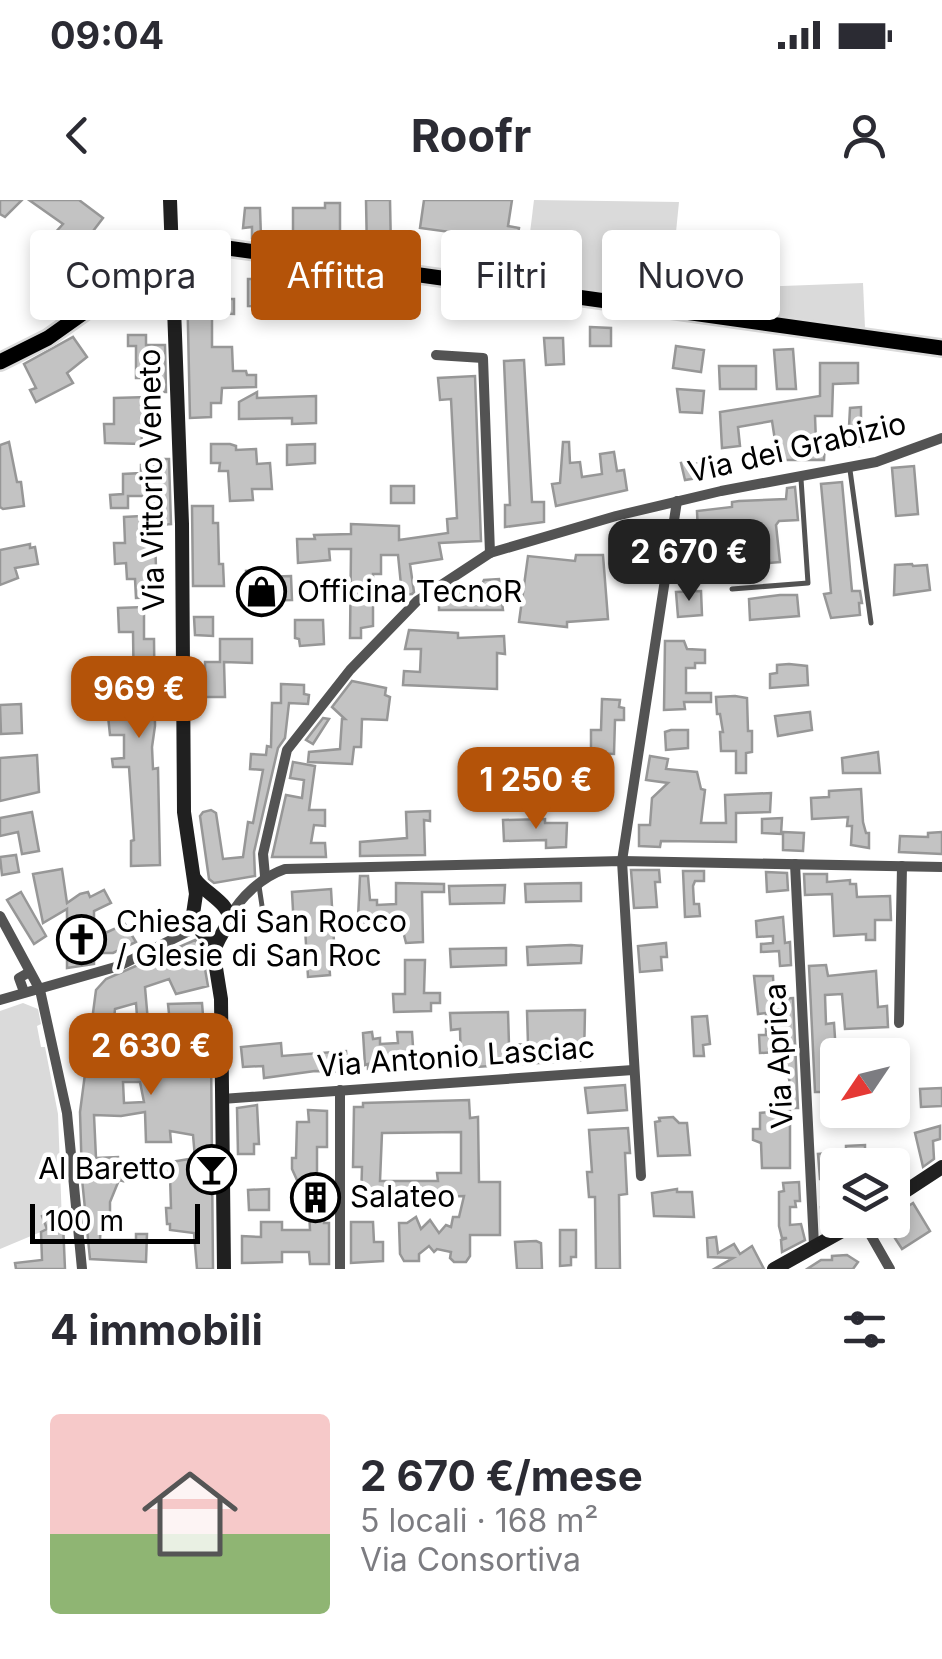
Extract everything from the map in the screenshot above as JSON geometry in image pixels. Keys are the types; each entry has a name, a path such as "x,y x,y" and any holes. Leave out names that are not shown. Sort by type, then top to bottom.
{"main road":[{"name":"Via Vittorio Veneto","path":"170,200 171,230"},
{"path":"231,249 942,348"},
{"path":"0,362 48,338 73,320"},
{"name":"Via Vittorio Veneto","path":"175,320 182,524 184,812 203,925 214,953 222,1000 224,1269"},
{"name":"Via Vittorio Veneto","path":"194,878 225,905 203,925"},
{"path":"203,925 199,901 216,899"},
{"path":"910,1188 942,1167"},
{"path":"774,1269 827,1238"}],"street":[{"path":"436,355 484,358 490,554"},
{"name":"Via dei Grabizio","path":"262,881 263,854 286,750 350,670 418,602 490,554 676,501 876,462 942,438"},
{"path":"641,1176 622,861 676,501"},
{"path":"0,1000 118,966 203,925 262,881 285,869 622,861 942,867"},
{"name":"Via Aprica","path":"794,864 814,1245"},
{"path":"899,1023 902,866"},
{"path":"216,899 244,897"},
{"path":"0,916 40,990 66,1113 82,1269"},
{"path":"24,988 18,978 26,974"},
{"name":"Via Antonio Lasciac","path":"222,1098 632,1070"},
{"path":"340,1090 340,1269"},
{"path":"872,1238 890,1269"}],"lane":[{"path":"850,467 871,623"},
{"path":"732,589 808,583 801,476"},
{"path":"262,881 264,919"}],"shaded area":[{"path":"534,200 679,202 676,230 602,230 602,293 582,290 582,230 530,230"},
{"path":"863,283 865,328 780,317 780,286"},
{"path":"23,1003 38,1009 41,1047 45,1047 58,1114 62,1223 0,1249 0,1011"}],"building":[{"path":"0,200 22,200 5,217 0,214"},
{"path":"29,200 79,200 103,218 94,230 58,230 63,224"},
{"path":"366,200 390,200 391,230 367,230"},
{"path":"424,200 512,200 508,226 519,228 441,231 420,228"},
{"path":"325,203 340,203 340,230 293,230 293,208 325,208"},
{"path":"245,208 260,208 261,230 243,228"},
{"path":"248,279 251,279 251,306"},
{"path":"188,320 212,320 212,347 232,347 233,371 256,375 256,387 222,388 221,403 211,403 211,417 190,418"},
{"path":"590,327 611,328 611,346 590,346"},
{"path":"128,335 146,335 146,345 165,345 166,392 151,392 150,378 136,378 136,346 128,346"},
{"path":"73,337 87,357 67,373 73,383 36,402 30,390 36,388 24,364"},
{"path":"544,338 563,338 564,364 546,365"},
{"path":"676,346 704,350 701,372 673,368"},
{"path":"793,349 796,389 777,389 774,350"},
{"path":"524,360 532,502 544,502 544,522 505,527 505,505 510,505 504,361"},
{"path":"820,363 858,363 858,383 833,384 832,416 815,416 816,442 825,442 824,460 778,460 772,421 738,427 740,446 722,448 720,412 820,396"},
{"path":"719,366 756,366 756,389 720,389"},
{"path":"475,376 481,541 439,543 442,559 410,564 412,594 402,595 398,555 381,555 381,574 373,574 373,626 361,628 361,638 350,638 351,549 329,549 330,560 298,563 297,539 351,534 351,524 399,526 399,540 448,533 447,519 457,518 451,399 440,400 438,378"},
{"path":"677,389 704,391 702,413 680,412"},
{"path":"257,392 257,398 316,396 316,423 292,424 292,418 239,419 239,402"},
{"path":"148,397 149,412 141,419 142,444 105,443 104,424 114,424 114,398"},
{"path":"861,407 861,446 848,446 850,408"},
{"path":"9,442 24,506 3,509 0,445"},
{"path":"563,442 569,442 570,463 580,462 582,477 602,474 600,454 614,452 617,471 624,470 627,490 556,506 552,484 560,483"},
{"path":"211,444 230,444 236,450 256,449 257,464 270,463 272,489 252,489 253,500 230,501 228,471 219,471 220,463 211,463"},
{"path":"315,444 315,463 287,465 287,445"},
{"path":"152,459 169,459 171,524 159,525 159,512 148,513 147,496 128,496 128,508 111,508 110,495 123,494 123,474 141,473 141,465 153,465"},
{"path":"681,463 702,463 704,477 685,480"},
{"path":"914,466 918,514 896,516 892,468"},
{"path":"842,482 852,591 860,591 862,603 860,615 831,618 824,594 831,593 821,484"},
{"path":"391,486 414,486 414,503 391,503"},
{"path":"795,487 798,520 779,521 776,525 780,562 754,558 753,550 749,550 747,527 698,534 697,511 732,507 732,502 739,501 786,499 787,488"},
{"path":"192,506 213,506 224,586 193,586"},
{"path":"141,516 141,538 155,538 157,597 136,598 135,579 127,579 126,563 115,564 114,543 125,543 124,517"},
{"path":"30,544 30,548 35,547 38,564 15,568 18,578 0,585 0,550"},
{"path":"722,549 722,581 692,583 696,551"},
{"path":"576,555 603,555 608,619 567,622 567,627 519,622 528,556 575,561"},
{"path":"895,565 927,565 930,590 894,595"},
{"path":"258,570 258,577 291,576 292,600 247,601 246,571"},
{"path":"499,579 503,610 439,610 439,597 447,597 447,592 455,587 481,586 484,580"},
{"path":"701,591 702,615 678,617 676,592"},
{"path":"797,595 799,616 750,620 749,599"},
{"path":"144,607 144,639 154,639 152,747 153,769 158,768 160,865 131,866 134,840 129,767 113,767 112,759 124,758 124,735 110,735 106,697 115,696 116,703 134,702 133,632 119,632 118,608"},
{"path":"194,617 213,617 213,636 195,635"},
{"path":"295,620 323,620 324,644 300,646 295,638"},
{"path":"409,630 458,633 458,638 504,636 505,654 497,653 497,689 403,685 404,671 420,672 421,649 405,649"},
{"path":"220,639 252,639 252,663 224,662 225,697 205,697 205,662 220,662"},
{"path":"665,641 684,641 687,649 705,650 705,663 686,668 686,693 711,693 711,702 684,702 685,709 664,710"},
{"path":"777,665 807,666 808,685 770,688 770,674 777,673"},
{"path":"352,681 386,688 385,695 390,697 387,720 362,719 361,747 354,747 352,764 308,762 309,752 340,749 345,719 332,707"},
{"path":"281,684 304,685 308,704 289,703 285,738 278,748 254,852 255,876 214,883 209,879 200,816 211,810 216,813 223,859 243,857 263,770 250,769 251,754 266,755 267,746 271,747 272,703 281,703"},
{"path":"716,697 747,698 748,731 752,731 746,773 736,773 736,751 721,751 723,732"},
{"path":"602,699 620,700 619,707 624,708 624,720 615,720 614,754 591,753 591,730 601,730"},
{"path":"21,704 22,733 1,734 0,705"},
{"path":"810,712 812,730 778,736 775,716"},
{"path":"323,718 329,719 313,744 306,740"},
{"path":"688,730 688,748 666,750 665,732"},
{"path":"878,752 880,773 843,773 842,758"},
{"path":"37,755 39,792 0,801 0,758"},
{"path":"650,756 668,759 666,769 697,772 701,789 705,790 701,823 726,823 725,795 771,793 770,812 736,813 736,842 661,841 660,847 639,846 639,825 650,825 652,798 668,783 646,780"},
{"path":"293,762 315,766 309,810 325,810 325,826 314,825 311,843 325,843 326,857 272,857 286,795 302,798 304,780 290,778"},
{"path":"861,789 869,848 851,845 852,826 847,826 848,817 812,819 811,798 829,797 829,791"},
{"path":"430,811 430,821 424,820 425,855 360,856 360,842 407,838 406,812"},
{"path":"32,812 39,851 22,854 18,832 0,836 0,818"},
{"path":"782,818 781,834 762,833 762,819"},
{"path":"545,819 545,823 567,823 566,847 546,848 546,840 504,841 503,820"},
{"path":"783,832 804,833 803,851 783,850"},
{"path":"942,832 942,854 899,852 900,836 928,837 928,833"},
{"path":"16,855 19,872 2,875 0,857"},
{"path":"62,869 67,903 80,894 88,892 90,897 104,890 111,903 94,911 94,938 125,924 136,942 113,953 94,953 94,964 67,968 67,909 43,923 33,874"},
{"path":"631,870 659,870 660,882 655,882 657,907 634,908"},
{"path":"683,871 704,871 704,881 695,881 693,886 694,904 699,904 700,916 685,917"},
{"path":"766,872 787,873 788,890 767,892"},
{"path":"804,874 827,874 827,882 850,880 850,884 856,884 857,897 890,896 891,920 875,920 875,940 866,940 866,934 834,936 832,894 805,895"},
{"path":"360,876 368,876 370,900 377,900 377,905 396,904 396,883 444,884 444,892 422,892 423,942 406,943 402,927 383,928 382,922 363,923 358,918"},
{"path":"581,883 581,901 526,902 525,884"},
{"path":"505,885 504,903 450,904 449,886"},
{"path":"331,889 334,942 328,942 330,975 308,977 305,928 294,929 292,892"},
{"path":"21,892 46,936 34,944 7,900"},
{"path":"783,917 791,965 780,966 779,951 761,952 761,944 773,943 773,936 757,937 756,921"},
{"path":"195,940 201,946 208,986 176,994 169,979 145,987 150,1045 172,1043 168,1004 202,1003 205,1040 210,1039 211,1052 213,1269 197,1269 194,1233 170,1230 167,1224 170,1176 165,1163 195,1158 193,1135 170,1131 171,1142 146,1142 145,1112 94,1115 96,1158 118,1157 123,1181 119,1180 110,1202 110,1220 101,1220 100,1240 136,1240 136,1234 147,1234 146,1262 90,1259 80,1112 96,990 106,979","holes":["136,1003 138,1030 113,1031 115,1009","108,1044 126,1044 128,1068 106,1066","123,1082 140,1082 144,1102 124,1103"]},
{"path":"666,943 667,957 661,957 662,970 640,972 638,946"},
{"path":"582,946 581,963 528,965 527,947"},
{"path":"506,948 506,965 451,967 450,949"},
{"path":"405,960 425,960 424,993 440,993 440,1003 431,1003 431,1011 394,1012 393,994 405,994"},
{"path":"826,965 828,976 876,971 878,1007 887,1006 888,1027 845,1029 842,994 825,995 826,1024 834,1023 835,1038 820,1038 820,1092 815,1092 809,966"},
{"path":"754,976 773,976 774,999 793,998 798,1108 790,1108 790,1168 762,1168 761,1143 753,1140 753,1129 760,1129 760,1113 779,1111 779,1084 790,1084 786,1063 780,1063 777,1052 760,1053 759,1035 766,1035 766,1013 758,1014"},
{"path":"585,1010 584,1060 461,1068 460,1029 451,1030 450,1013 508,1012 509,1045 528,1044 527,1011"},
{"path":"707,1016 710,1044 703,1045 704,1056 694,1056 692,1017"},
{"path":"372,1032 373,1039 380,1038 380,1044 398,1043 397,1032 412,1032 414,1061 368,1069 363,1033"},
{"path":"281,1043 282,1056 346,1051 348,1072 315,1071 264,1078 263,1066 243,1067 241,1047"},
{"path":"625,1085 627,1110 588,1113 585,1088"},
{"path":"942,1088 942,1106 921,1107 920,1089"},
{"path":"469,1100 470,1118 478,1117 479,1182 500,1182 500,1235 470,1235 470,1256 466,1262 454,1262 451,1252 434,1252 429,1246 419,1254 419,1261 404,1261 400,1254 399,1223 416,1217 421,1229 430,1220 439,1233 446,1225 451,1227 453,1217 459,1217 464,1196 361,1199 362,1167 353,1167 354,1107 363,1107 363,1103","holes":["461,1132 461,1173 437,1173 438,1181 380,1181 382,1133"]},
{"path":"257,1105 259,1144 254,1144 254,1154 238,1154 237,1108"},
{"path":"308,1110 327,1111 327,1147 317,1147 317,1191 326,1190 324,1223 329,1223 329,1264 310,1264 309,1252 282,1252 282,1262 242,1263 242,1236 261,1237 261,1222 282,1222 282,1230 310,1230 309,1211 301,1210 301,1189 292,1169 297,1122 309,1122"},
{"path":"673,1117 679,1123 687,1123 690,1155 658,1156 655,1122"},
{"path":"940,1126 940,1139 933,1141 934,1159 923,1167 915,1133"},
{"path":"628,1128 627,1194 619,1195 620,1269 596,1269 595,1197 589,1197 587,1172 592,1172 589,1130"},
{"path":"799,1182 800,1201 795,1201 796,1207 790,1207 790,1225 801,1224 805,1240 782,1252 781,1240 787,1238 782,1238 779,1226 779,1192 784,1191 783,1183"},
{"path":"269,1189 269,1210 249,1210 248,1190"},
{"path":"677,1189 692,1192 694,1217 654,1216 652,1193"},
{"path":"913,1203 930,1231 902,1249 895,1238 910,1238"},
{"path":"52,1211 57,1225 63,1223 65,1269 16,1269 15,1263 42,1260 41,1232 47,1229 42,1216"},
{"path":"351,1222 373,1222 374,1242 383,1242 383,1261 351,1263"},
{"path":"560,1230 576,1230 576,1257 571,1257 571,1265 560,1266"},
{"path":"716,1237 718,1253 734,1244 740,1254 752,1246 764,1269 714,1269 733,1258 708,1257 707,1238"},
{"path":"515,1242 541,1243 542,1269 517,1269"},
{"path":"847,1255 858,1262 853,1269 807,1269 821,1260 832,1260 832,1256"}],"place":[{"name":"Officina TecnoR","path":"262,592"},
{"name":"Chiesa di San Rocco / Glesie di San Roc","path":"81,939"},
{"name":"Al Baretto","path":"211,1169"},
{"name":"Salateo","path":"315,1197"}]}
